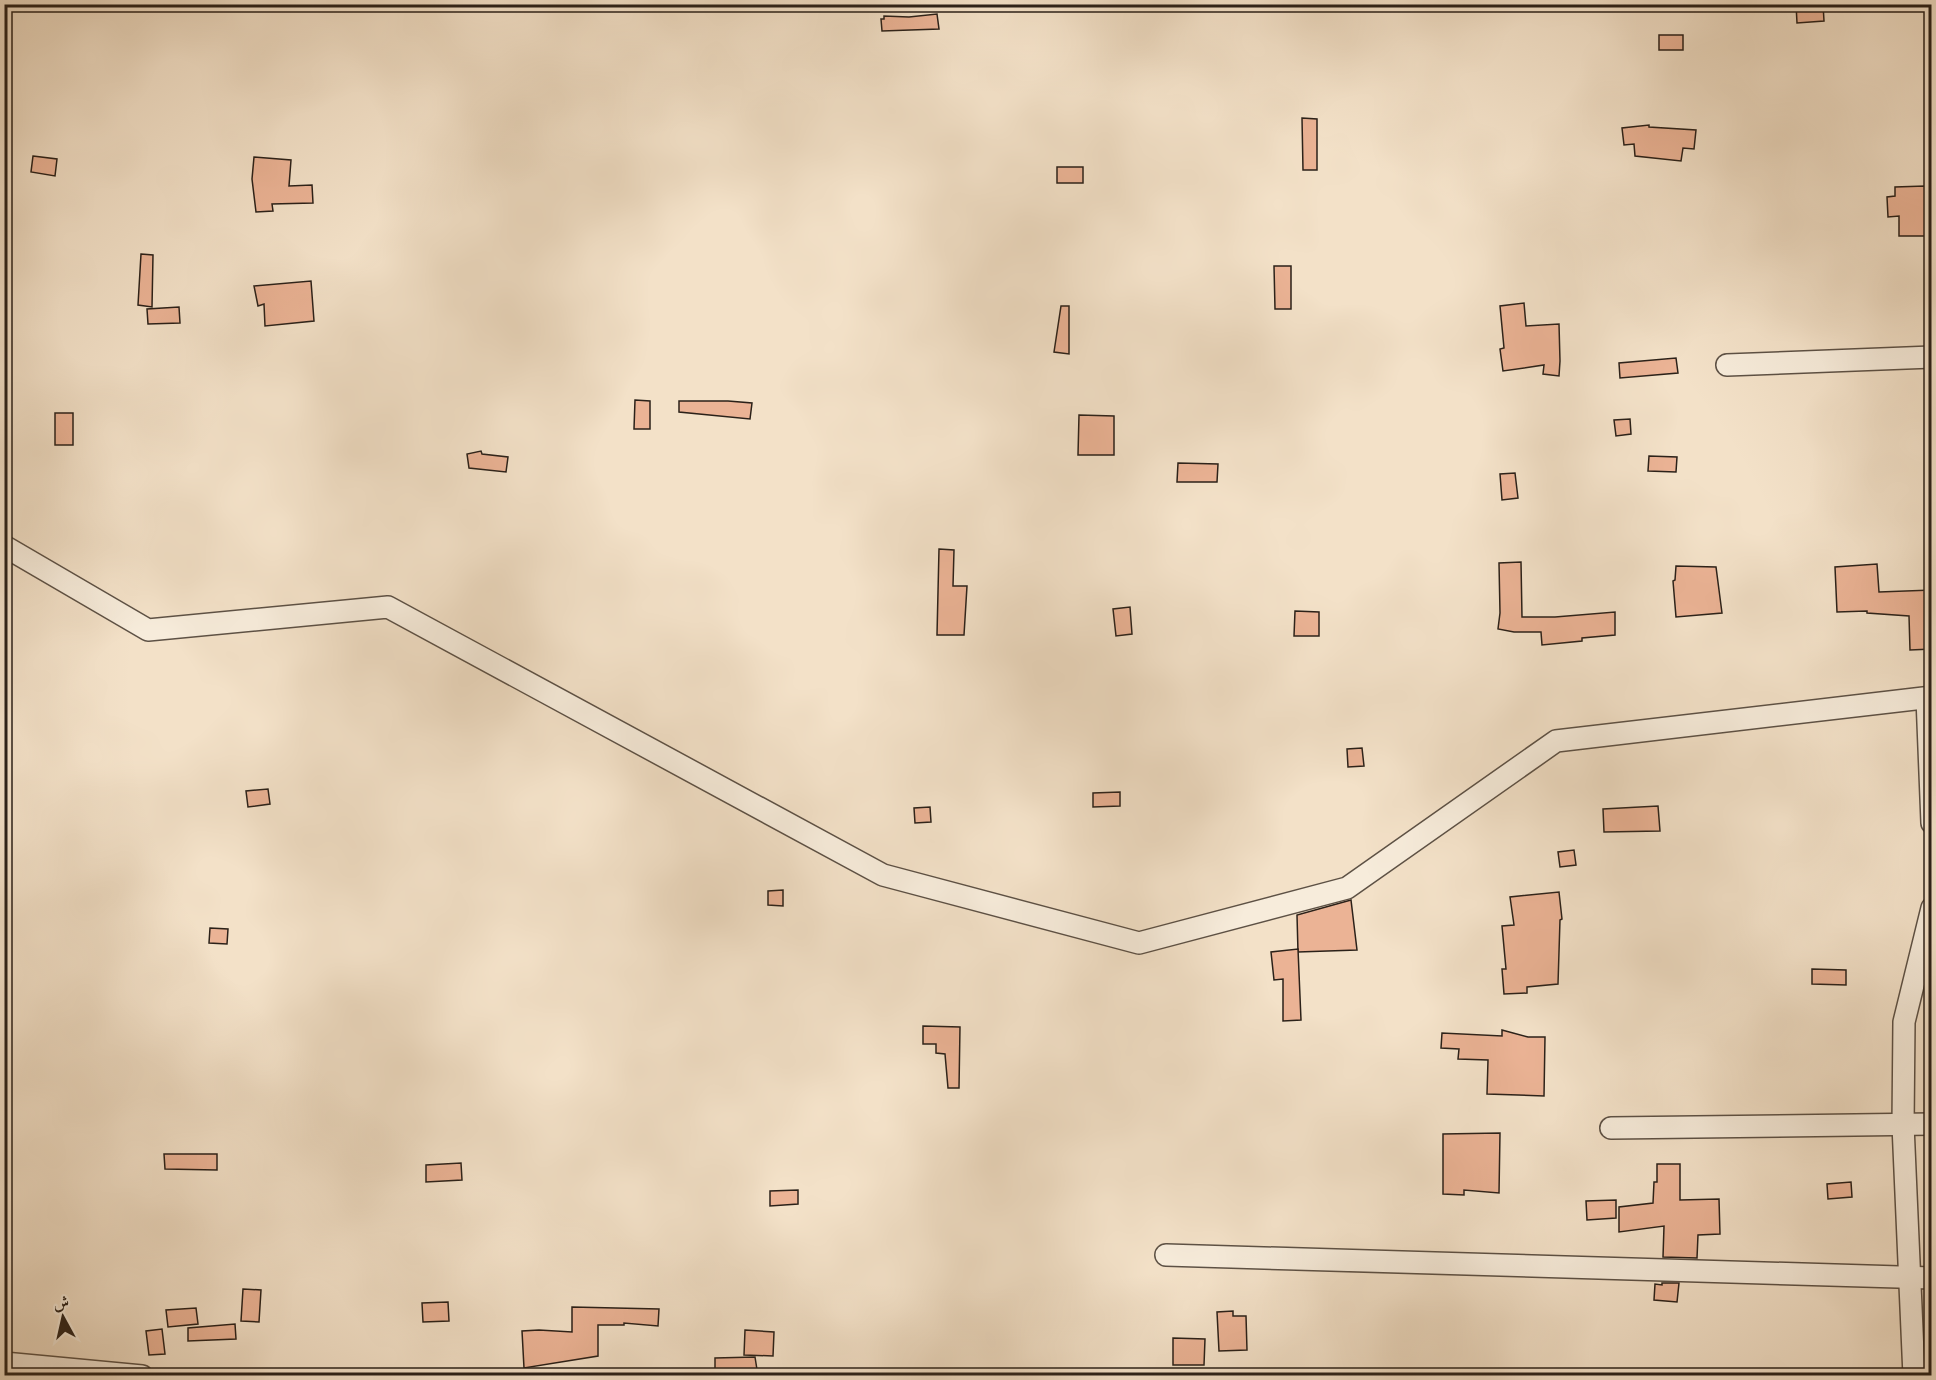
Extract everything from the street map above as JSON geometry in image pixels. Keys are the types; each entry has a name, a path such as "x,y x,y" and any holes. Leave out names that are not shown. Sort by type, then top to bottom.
{"street":[{"path":"1727,365 1932,357"},
{"path":"4,546 148,630 388,608 883,875 1138,943 1347,888 1556,741 1929,698 1932,823"},
{"path":"1914,1376 1903,1125 1904,1022 1932,908"},
{"path":"1611,1128 1932,1125"},
{"path":"1166,1256 1932,1278"},
{"path":"4,1363 142,1376"}],"building":[{"path":"1796,4 1823,4 1824,21 1797,23"},
{"path":"937,14 939,29 882,31 881,19 884,19 884,16 909,17"},
{"path":"1659,35 1683,35 1683,50 1659,50"},
{"path":"1302,118 1317,119 1317,170 1303,170"},
{"path":"1649,125 1649,127 1696,130 1694,149 1683,148 1681,161 1635,156 1634,144 1624,145 1622,128"},
{"path":"33,156 57,159 55,176 31,172"},
{"path":"254,157 291,160 289,186 312,185 313,203 272,204 273,211 256,212 252,179"},
{"path":"1057,167 1083,167 1083,183 1057,183"},
{"path":"1925,186 1925,236 1899,236 1899,216 1888,217 1887,197 1895,196 1895,187"},
{"path":"141,254 153,255 152,307 138,305"},
{"path":"1274,266 1291,266 1291,309 1275,309"},
{"path":"311,281 314,321 265,326 264,304 258,306 254,286"},
{"path":"1524,303 1526,326 1559,324 1559,376 1543,374 1544,365 1503,371 1500,349 1504,348 1500,306"},
{"path":"1061,306 1069,306 1069,354 1054,352"},
{"path":"179,307 180,323 148,324 147,309"},
{"path":"1676,358 1678,373 1620,378 1619,363"},
{"path":"635,400 650,401 650,429 634,429"},
{"path":"679,401 752,403 750,419 679,412"},
{"path":"55,413 73,413 73,445 55,445"},
{"path":"1079,415 1114,416 1114,455 1078,455"},
{"path":"1630,419 1631,434 1616,436 1614,420"},
{"path":"481,451 482,454 508,457 506,472 469,468 467,454"},
{"path":"1649,456 1677,457 1676,472 1648,471"},
{"path":"1178,463 1218,464 1217,482 1177,482"},
{"path":"1515,473 1518,498 1502,500 1500,474"},
{"path":"939,549 954,550 953,586 967,586 964,635 937,635"},
{"path":"1521,562 1522,617 1615,612 1615,635 1542,645 1541,632 1514,632 1498,629 1499,563"},
{"path":"1877,564 1879,592 1932,590 1932,649 1910,650 1909,616 1867,613 1867,611 1837,612 1835,567"},
{"path":"1676,566 1716,567 1722,613 1676,617 1673,581"},
{"path":"1130,607 1132,634 1116,636 1113,609"},
{"path":"1295,611 1319,612 1319,636 1294,636"},
{"path":"1362,748 1364,766 1348,767 1347,749"},
{"path":"268,789 270,804 248,807 246,791"},
{"path":"1120,792 1120,806 1093,807 1093,793"},
{"path":"1658,806 1660,831 1604,832 1603,809"},
{"path":"930,807 931,822 915,823 914,808"},
{"path":"1574,850 1576,865 1560,867 1558,852"},
{"path":"783,890 783,906 768,905 768,891"},
{"path":"1559,892 1562,919 1560,920 1558,984 1527,987 1527,993 1504,994 1502,969 1506,969 1502,926 1514,925 1510,897"},
{"path":"1351,900 1357,950 1298,952 1297,915"},
{"path":"210,928 228,929 227,944 209,943"},
{"path":"1298,949 1301,1020 1283,1021 1283,979 1274,980 1271,952"},
{"path":"1812,969 1846,970 1846,985 1812,984"},
{"path":"923,1026 960,1027 959,1088 948,1088 945,1054 936,1053 936,1044 923,1044"},
{"path":"1502,1030 1528,1037 1545,1037 1544,1096 1487,1094 1488,1060 1458,1059 1459,1049 1441,1048 1442,1033 1502,1036"},
{"path":"1500,1133 1499,1193 1464,1190 1464,1195 1443,1194 1443,1134"},
{"path":"164,1154 217,1154 217,1170 165,1169"},
{"path":"461,1163 462,1180 426,1182 426,1165"},
{"path":"1657,1164 1680,1164 1680,1200 1719,1199 1720,1234 1698,1235 1697,1258 1663,1257 1664,1226 1619,1232 1619,1207 1653,1203 1654,1182 1657,1182"},
{"path":"1851,1182 1852,1197 1828,1199 1827,1184"},
{"path":"798,1190 798,1204 770,1206 770,1191"},
{"path":"1616,1200 1616,1218 1587,1220 1586,1201"},
{"path":"1662,1283 1679,1283 1677,1302 1654,1300 1655,1284 1662,1285"},
{"path":"243,1289 261,1290 259,1322 241,1321"},
{"path":"448,1302 449,1321 423,1322 422,1303"},
{"path":"572,1307 659,1309 658,1326 624,1323 624,1325 598,1325 598,1356 524,1368 522,1331 572,1332"},
{"path":"196,1308 198,1324 168,1327 166,1310"},
{"path":"1233,1311 1233,1316 1246,1316 1247,1350 1219,1351 1217,1312"},
{"path":"235,1324 236,1339 188,1341 188,1328"},
{"path":"162,1329 165,1354 149,1355 146,1331"},
{"path":"745,1330 774,1332 773,1356 744,1355"},
{"path":"1173,1338 1205,1339 1204,1365 1173,1365"},
{"path":"755,1357 758,1376 715,1376 715,1358"}]}
